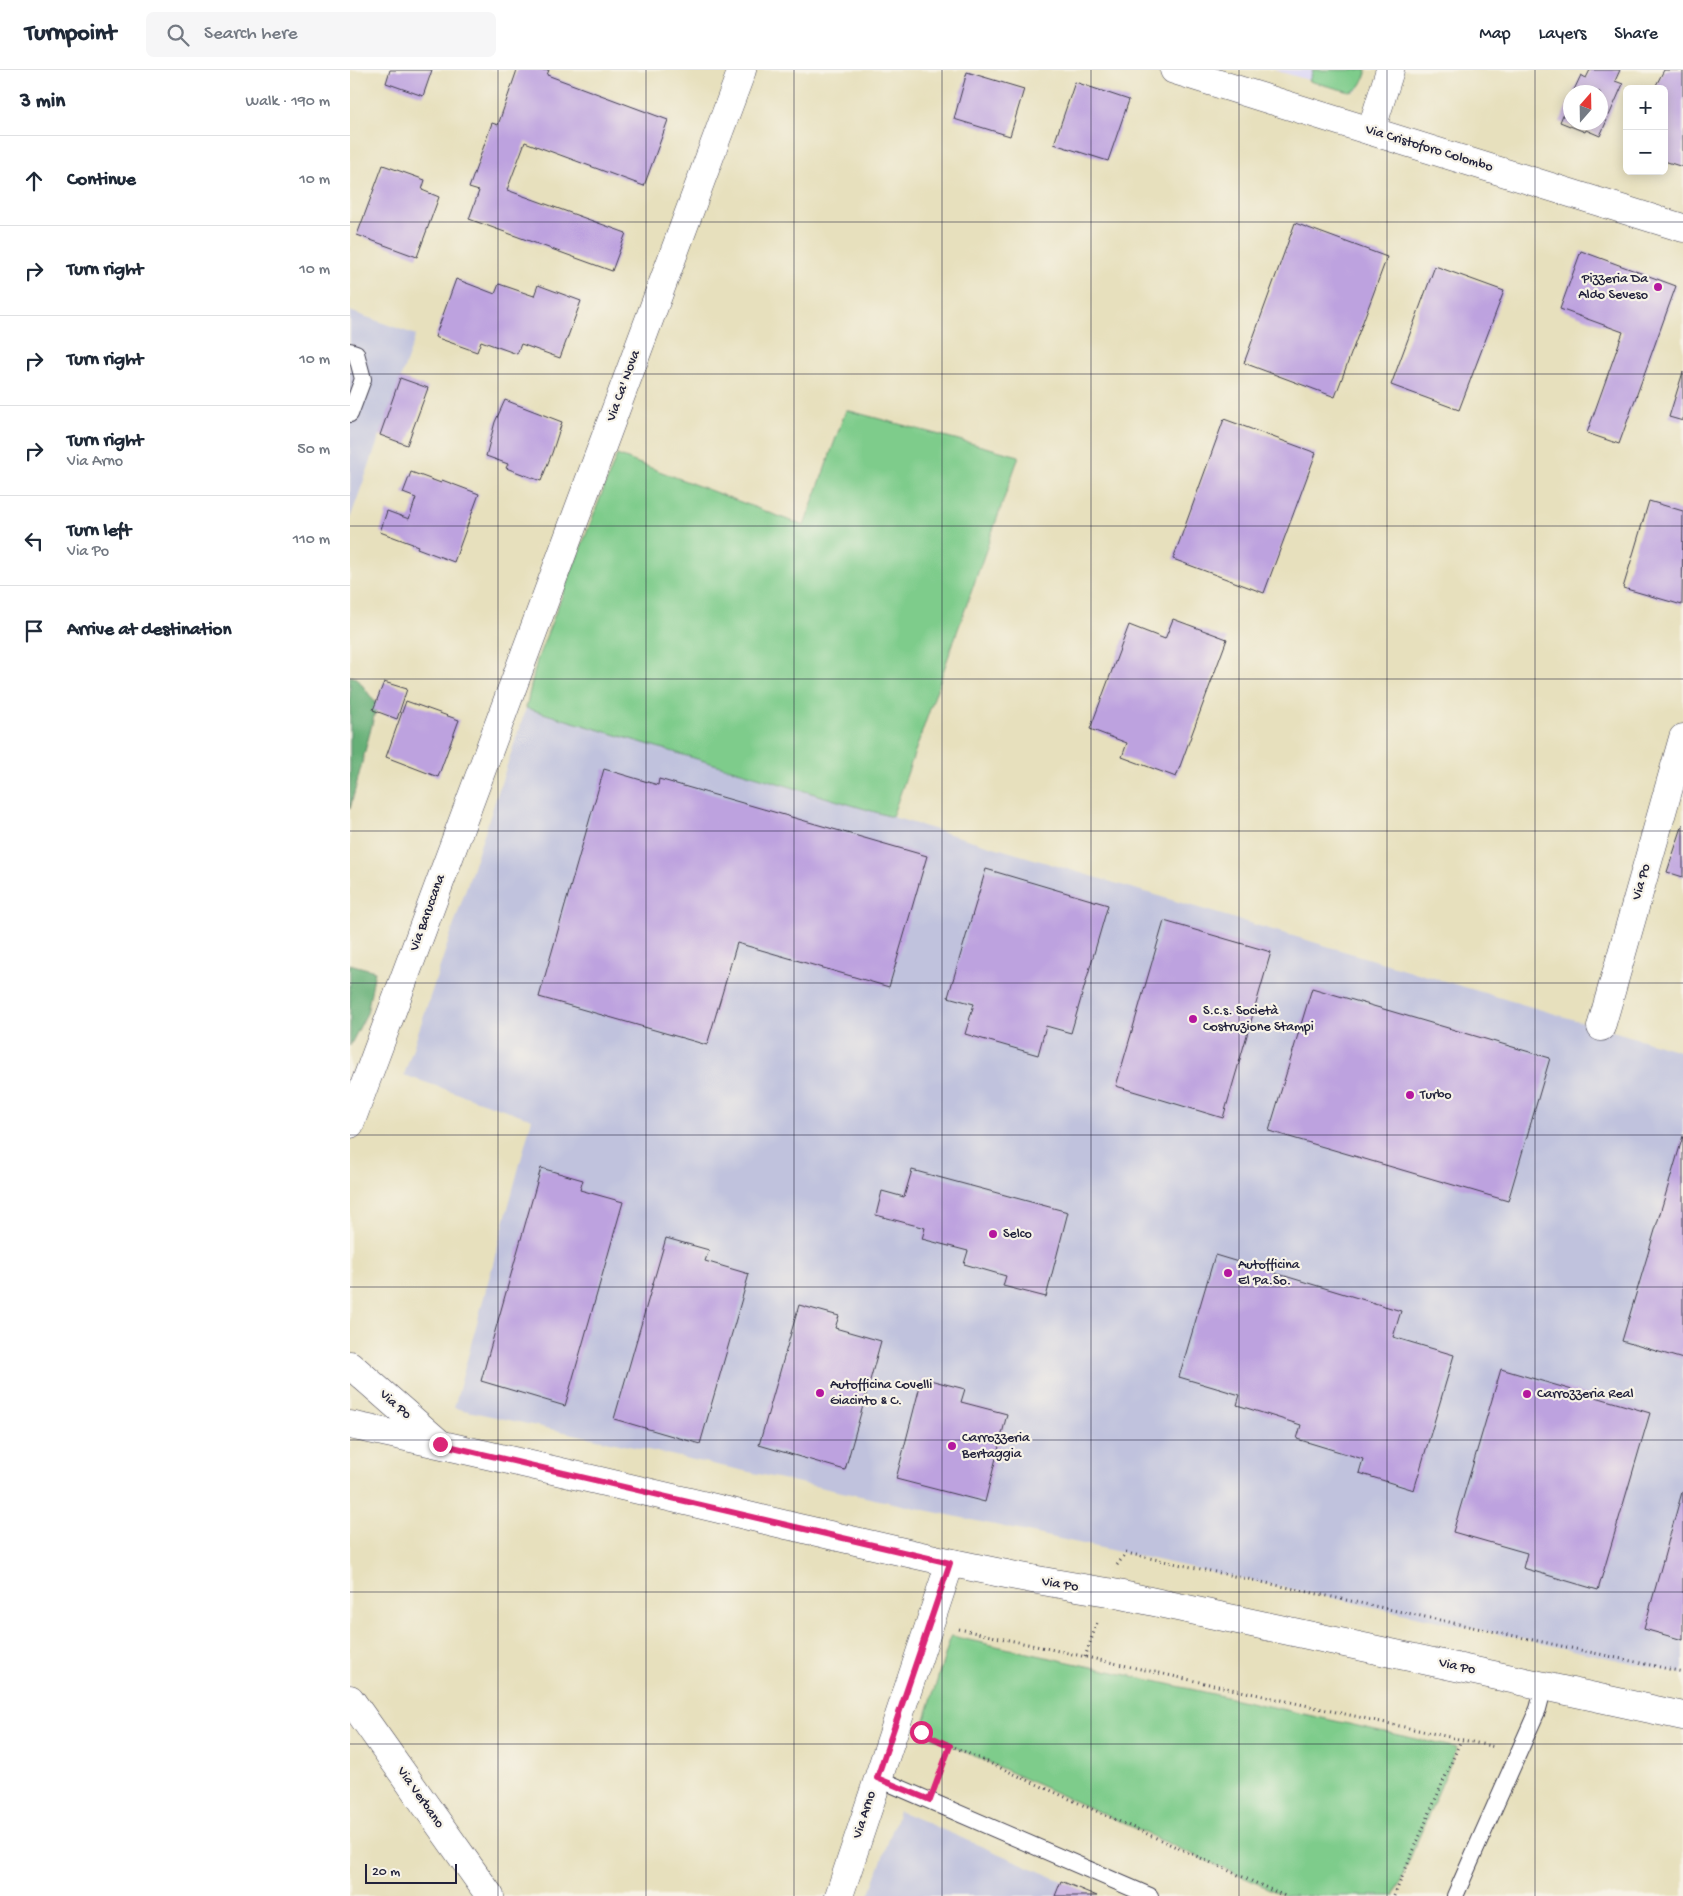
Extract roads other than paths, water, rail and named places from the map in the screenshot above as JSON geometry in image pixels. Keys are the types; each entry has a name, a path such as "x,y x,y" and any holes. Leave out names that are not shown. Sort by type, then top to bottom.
{"street":[{"name":"Via Ca' Nova","path":"506,703 742,70"},
{"name":"Via Cristoforo Colombo","path":"1174,70 1683,228"},
{"path":"1371,130 1390,70"},
{"name":"Via Baruccana","path":"350,1124 506,703"},
{"name":"Via Po","path":"1601,1027 1683,738"},
{"name":"Via Po","path":"350,1365 440,1444"},
{"name":"Via Po","path":"350,1425 440,1444 950,1563 1043,1582 1108,1592 1683,1716"},
{"name":"Via Arno","path":"839,1896 950,1563"},
{"name":"Via Verbano","path":"350,1699 490,1896"}],"lane":[{"path":"350,351 356,353 363,379 350,414"},
{"path":"1455,1896 1538,1709 1544,1686"},
{"path":"877,1778 1150,1896"}],"place":[{"name":"Pizzeria Da Aldo Seveso","path":"1658,287"},
{"name":"S.c.s. Società Costruzione Stampi","path":"1193,1019"},
{"name":"Turbo","path":"1410,1095"},
{"name":"Selco","path":"993,1234"},
{"name":"Autofficina El Pa.So.","path":"1228,1273"},
{"name":"Autofficina Covelli Giacinto & C.","path":"820,1393"},
{"name":"Carrozzeria Real","path":"1527,1394"},
{"name":"Carrozzeria Bertaggia","path":"952,1446"}]}
